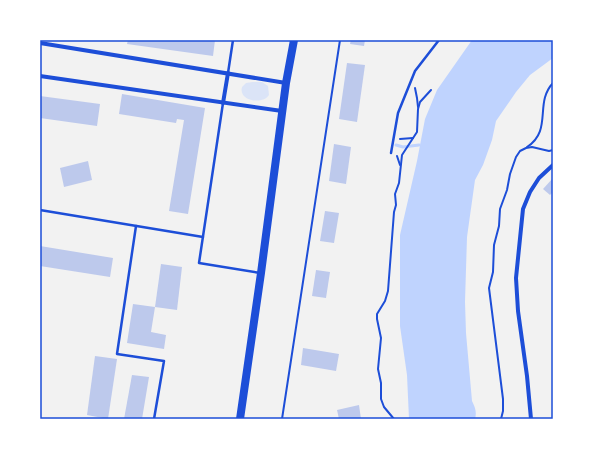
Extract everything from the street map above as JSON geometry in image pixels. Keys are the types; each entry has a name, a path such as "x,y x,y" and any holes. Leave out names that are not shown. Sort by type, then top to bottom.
{"highway":[{"path":"240,419 282,111 294,40"}],"street":[{"path":"40,43 286,83"},
{"path":"223,103 228,73"},
{"path":"40,76 282,111"},
{"path":"531,419 518,311 516,278 523,209 530,192 539,178 553,164"}],"lane":[{"path":"228,73 233,40"},
{"path":"391,153 398,113 415,71 439,40"},
{"path":"223,103 200,263 261,273"},
{"path":"40,210 203,237"},
{"path":"136,226 117,354 164,361 154,419"}],"path":[{"path":"282,419 340,40"},
{"path":"394,419 384,406 382,399 378,369 381,338 377,314 385,301 388,291 393,219 396,205 395,194 399,183 402,155 414,137 418,126 417,98 411,82"},
{"path":"500,419 503,411 503,399 489,288 493,272 494,245 499,226 500,209 516,157 520,151 532,144 542,126 544,115 543,101 548,88 553,83"},
{"path":"418,108 420,102 431,90"},
{"path":"394,134 400,139 414,137"},
{"path":"526,148 532,147 549,151 553,150"},
{"path":"391,149 398,158 401,168"}],"shaded area":[{"path":"262,82 268,86 269,95 266,98 257,101 244,96 242,87 246,83"}],"water":[{"path":"472,40 553,40 553,58 530,75 496,121 492,140 483,165 475,180 467,237 465,302 466,333 472,401 476,412 475,419 409,419 407,375 400,326 400,235 425,119 437,90"}],"building":[{"path":"128,40 215,40 213,56 127,44"},
{"path":"351,40 365,40 364,46 350,44"},
{"path":"347,63 365,65 357,122 339,119"},
{"path":"122,94 205,108 188,214 169,211 184,120 177,119 176,123 119,114"},
{"path":"40,96 100,104 97,126 40,118"},
{"path":"334,144 351,147 346,184 329,181"},
{"path":"88,161 92,180 64,187 60,168"},
{"path":"553,178 553,192 550,195 543,189"},
{"path":"325,211 339,213 334,243 320,241"},
{"path":"40,246 113,258 110,277 40,266"},
{"path":"161,264 182,267 177,310 155,307"},
{"path":"316,270 330,272 326,298 312,296"},
{"path":"133,304 155,307 151,332 166,335 164,349 127,343"},
{"path":"303,348 339,354 336,371 301,365"},
{"path":"95,356 117,359 108,419 87,415"},
{"path":"132,375 149,377 142,419 124,419"},
{"path":"359,405 361,419 339,419 337,410"}],"waterway":[{"path":"396,145 403,147 419,145"}]}
